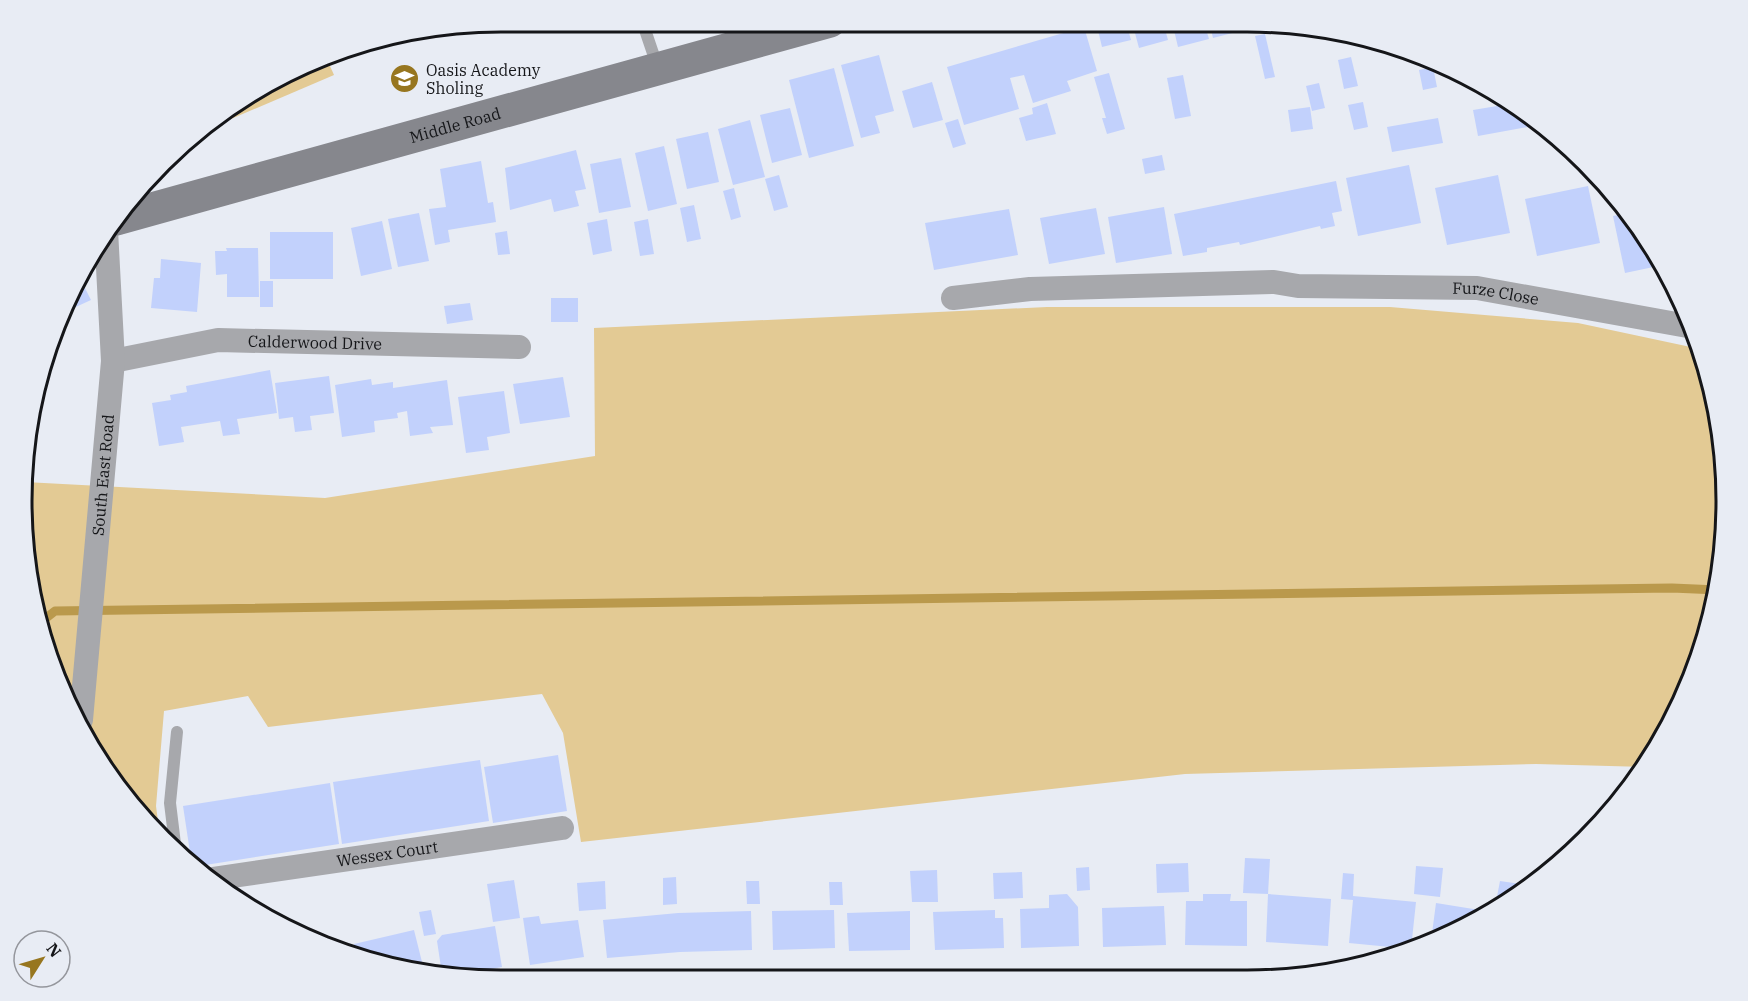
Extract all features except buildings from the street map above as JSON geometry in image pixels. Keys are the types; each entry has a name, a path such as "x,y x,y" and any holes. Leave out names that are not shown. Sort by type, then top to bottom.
{"street":[{"name":"Middle Road","path":"127,216 791,32"},
{"name":"South East Road","path":"82,711 113,361 107,246"},
{"name":"Furze Close","path":"953,298 1030,289 1274,282 1298,285 1478,288 1682,325"},
{"name":"Calderwood Drive","path":"113,361 218,340 519,347"},
{"name":"Wessex Court","path":"222,878 562,828"}],"lane":[{"path":"646,32 658,69"},
{"path":"174,837 170,803 177,732"}],"shaded area":[{"path":"329,64 334,75 223,122 266,94 321,67"},
{"path":"1047,307 1390,307 1578,323 1691,347 1707,409 1715,470 1715,531 1701,622 1681,680 1668,708 1633,767 1536,764 1185,774 581,842 563,733 542,694 268,727 248,696 164,711 156,806 158,820 128,786 94,735 67,680 56,651 47,622 36,562 33,482 325,498 595,456 594,328"}],"waterway":[{"path":"46,618 55,611 1672,588 1707,590"}],"place":[{"name":"Oasis Academy Sholing","path":"405,79"}]}
